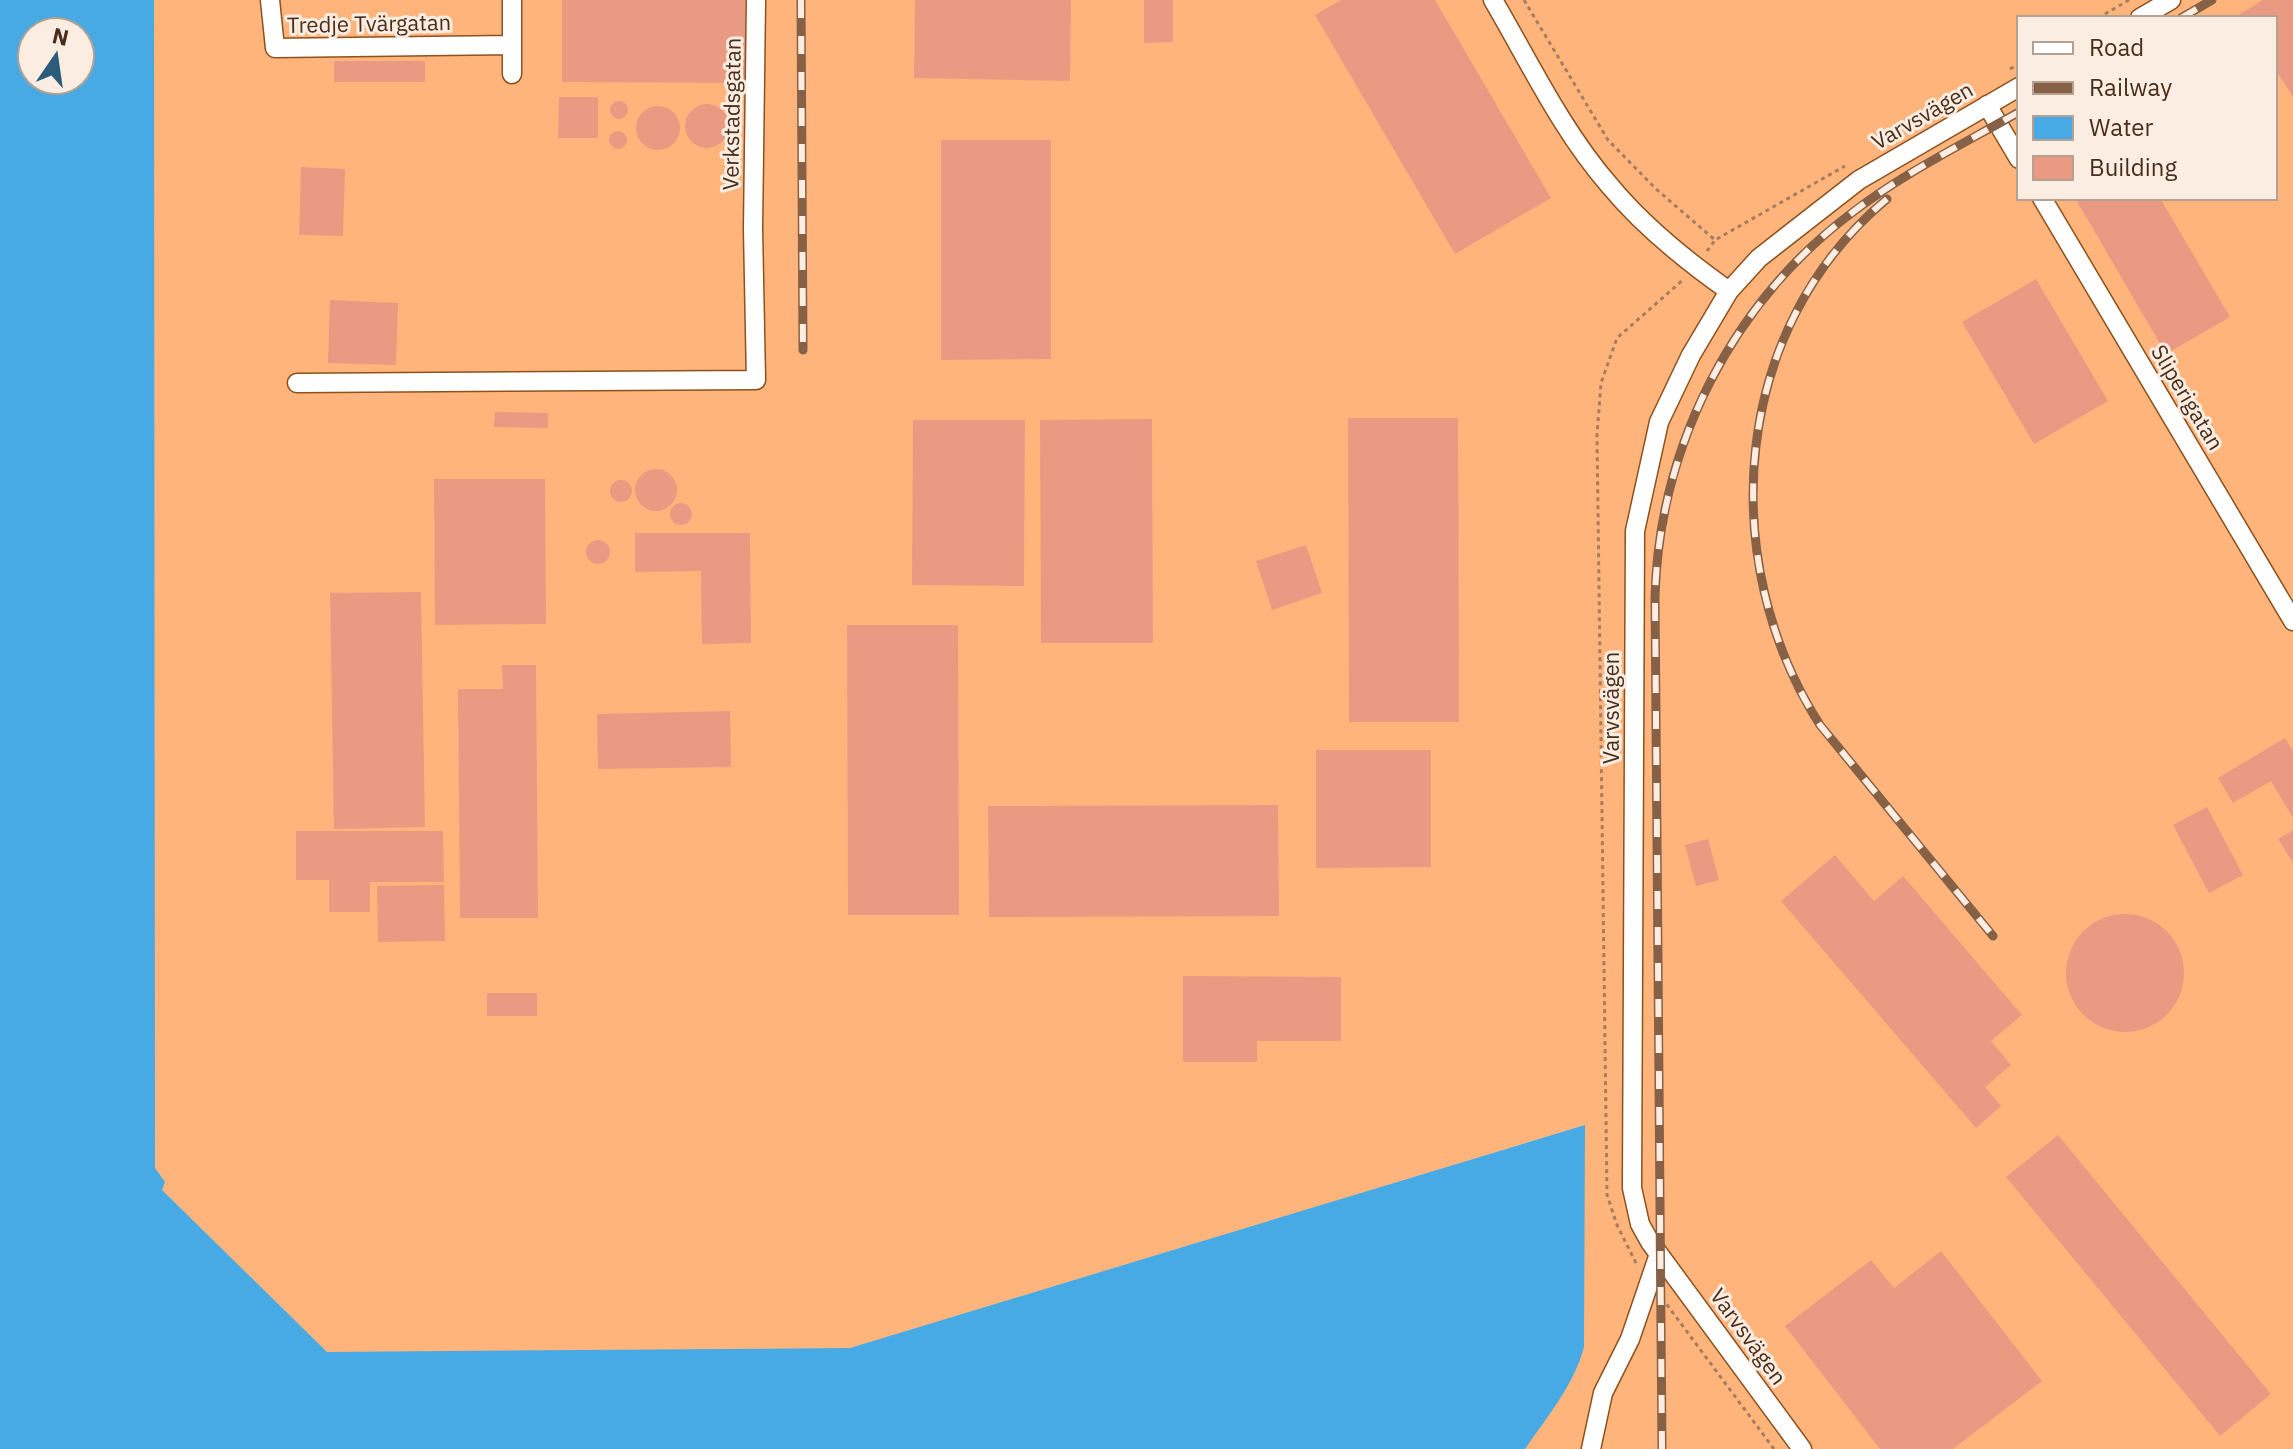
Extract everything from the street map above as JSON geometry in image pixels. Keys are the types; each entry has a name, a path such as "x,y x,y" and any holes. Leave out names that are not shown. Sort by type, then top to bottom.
{"street":[{"name":"Tredje Tvärgatan","path":"270,0 275,48 512,45"},
{"path":"512,0 512,74"},
{"name":"Verkstadsgatan","path":"297,383 756,380 753,229 756,0"},
{"path":"1493,0 1575,140 1610,186 1657,236 1729,291"},
{"path":"2143,16 2171,0"},
{"name":"Varvsvägen","path":"1802,1449 1659,1254 1640,1224 1632,1188 1635,531 1659,422 1691,355 1729,291 1759,258 1828,202 2017,88"},
{"path":"1987,105 2017,156"},
{"name":"Sliperigatan","path":"2043,200 2293,621"},
{"path":"1591,1449 1603,1393 1630,1339 1659,1254"}],"path":[{"path":"1524,0 1608,140 1656,189 1715,240 1855,160"},
{"path":"2101,16 2129,0"},
{"path":"2005,72 2017,65"}],"shaded area":[{"path":"154,0 2293,0 2293,1449 1525,1449 1579,1364 1584,1125 850,1348 328,1353 162,1190 165,1182 155,1168"}],"water":[{"path":"0,0 154,0 155,1168 165,1182 162,1190 327,1352 850,1348 1585,1125 1584,1347 1567,1388 1525,1449 0,1449"}],"building":[{"path":"562,0 745,0 745,83 562,82"},
{"path":"915,0 1071,0 1070,81 914,78"},
{"path":"1144,0 1173,0 1173,42 1144,43"},
{"path":"1341,0 1435,0 1551,198 1455,254 1315,15"},
{"path":"2263,0 2293,0 2293,97 2277,72 2277,16 2240,14"},
{"path":"334,61 425,61 425,82 334,82"},
{"path":"559,97 598,97 598,138 558,138"},
{"path":"615,101 623,101 628,110 626,117 615,119 610,114 610,106"},
{"path":"707,104 722,111 729,126 722,141 707,148 692,141 685,126 692,111"},
{"path":"658,106 673,113 680,128 673,143 658,150 643,143 636,128 643,113"},
{"path":"614,131 622,131 627,140 625,147 614,149 609,144 609,136"},
{"path":"941,140 1051,140 1051,359 941,360"},
{"path":"301,167 345,169 343,236 299,235"},
{"path":"2076,200 2161,200 2230,317 2166,354"},
{"path":"2036,279 2108,401 2034,444 1962,322"},
{"path":"330,300 398,303 396,365 328,363"},
{"path":"495,412 548,413 548,428 494,427"},
{"path":"1348,418 1458,418 1459,722 1349,722"},
{"path":"1152,419 1153,643 1041,643 1040,420"},
{"path":"913,420 1025,420 1024,586 912,585"},
{"path":"656,469 671,475 677,490 671,505 656,511 641,505 635,490 641,475"},
{"path":"434,479 545,479 546,624 435,625"},
{"path":"621,480 629,483 632,491 629,499 621,502 613,499 610,491 613,483"},
{"path":"681,503 689,506 692,514 689,522 681,525 673,522 670,514 673,506"},
{"path":"635,533 750,533 751,643 702,644 701,571 635,572"},
{"path":"598,540 607,543 610,552 607,561 598,564 589,561 586,552 589,543"},
{"path":"1306,545 1322,593 1272,610 1256,561"},
{"path":"421,592 425,827 334,829 330,593"},
{"path":"847,625 958,625 959,915 848,915"},
{"path":"502,665 536,665 538,918 460,918 458,689 503,689"},
{"path":"730,711 731,767 598,769 597,714"},
{"path":"2285,738 2293,751 2293,818 2271,781 2233,803 2218,778"},
{"path":"1316,750 1431,750 1431,867 1316,868"},
{"path":"1278,805 1279,916 989,917 988,806"},
{"path":"2207,807 2243,875 2209,893 2173,825"},
{"path":"2293,830 2293,863 2278,839"},
{"path":"296,831 443,831 444,882 370,882 370,912 329,912 329,880 296,880"},
{"path":"1708,839 1719,880 1696,886 1685,845"},
{"path":"1835,855 1874,901 1903,876 2022,1015 1991,1041 2011,1065 1985,1087 2001,1106 1976,1128 1781,901"},
{"path":"444,885 445,941 378,942 377,886"},
{"path":"2125,914 2148,918 2167,931 2180,950 2184,973 2180,996 2167,1015 2148,1028 2125,1032 2102,1028 2083,1015 2070,996 2066,973 2070,950 2083,931 2102,918"},
{"path":"1183,976 1341,977 1341,1041 1257,1041 1257,1062 1183,1062"},
{"path":"487,993 537,993 537,1016 487,1016"},
{"path":"2058,1135 2271,1394 2220,1436 2006,1177"},
{"path":"1941,1251 2042,1381 1953,1449 1880,1449 1785,1326 1871,1260 1894,1288"}],"railway":[{"path":"801,0 803,350"},
{"path":"2184,16 2212,0"},
{"path":"1662,1449 1655,597 1660,541 1671,486 1688,433 1710,382 1738,334 1772,289 1810,248 1893,184 2017,113"},
{"path":"1887,199 1835,252 1796,313 1770,379 1756,449 1754,521 1764,592 1786,661 1820,725 1993,936"}]}
